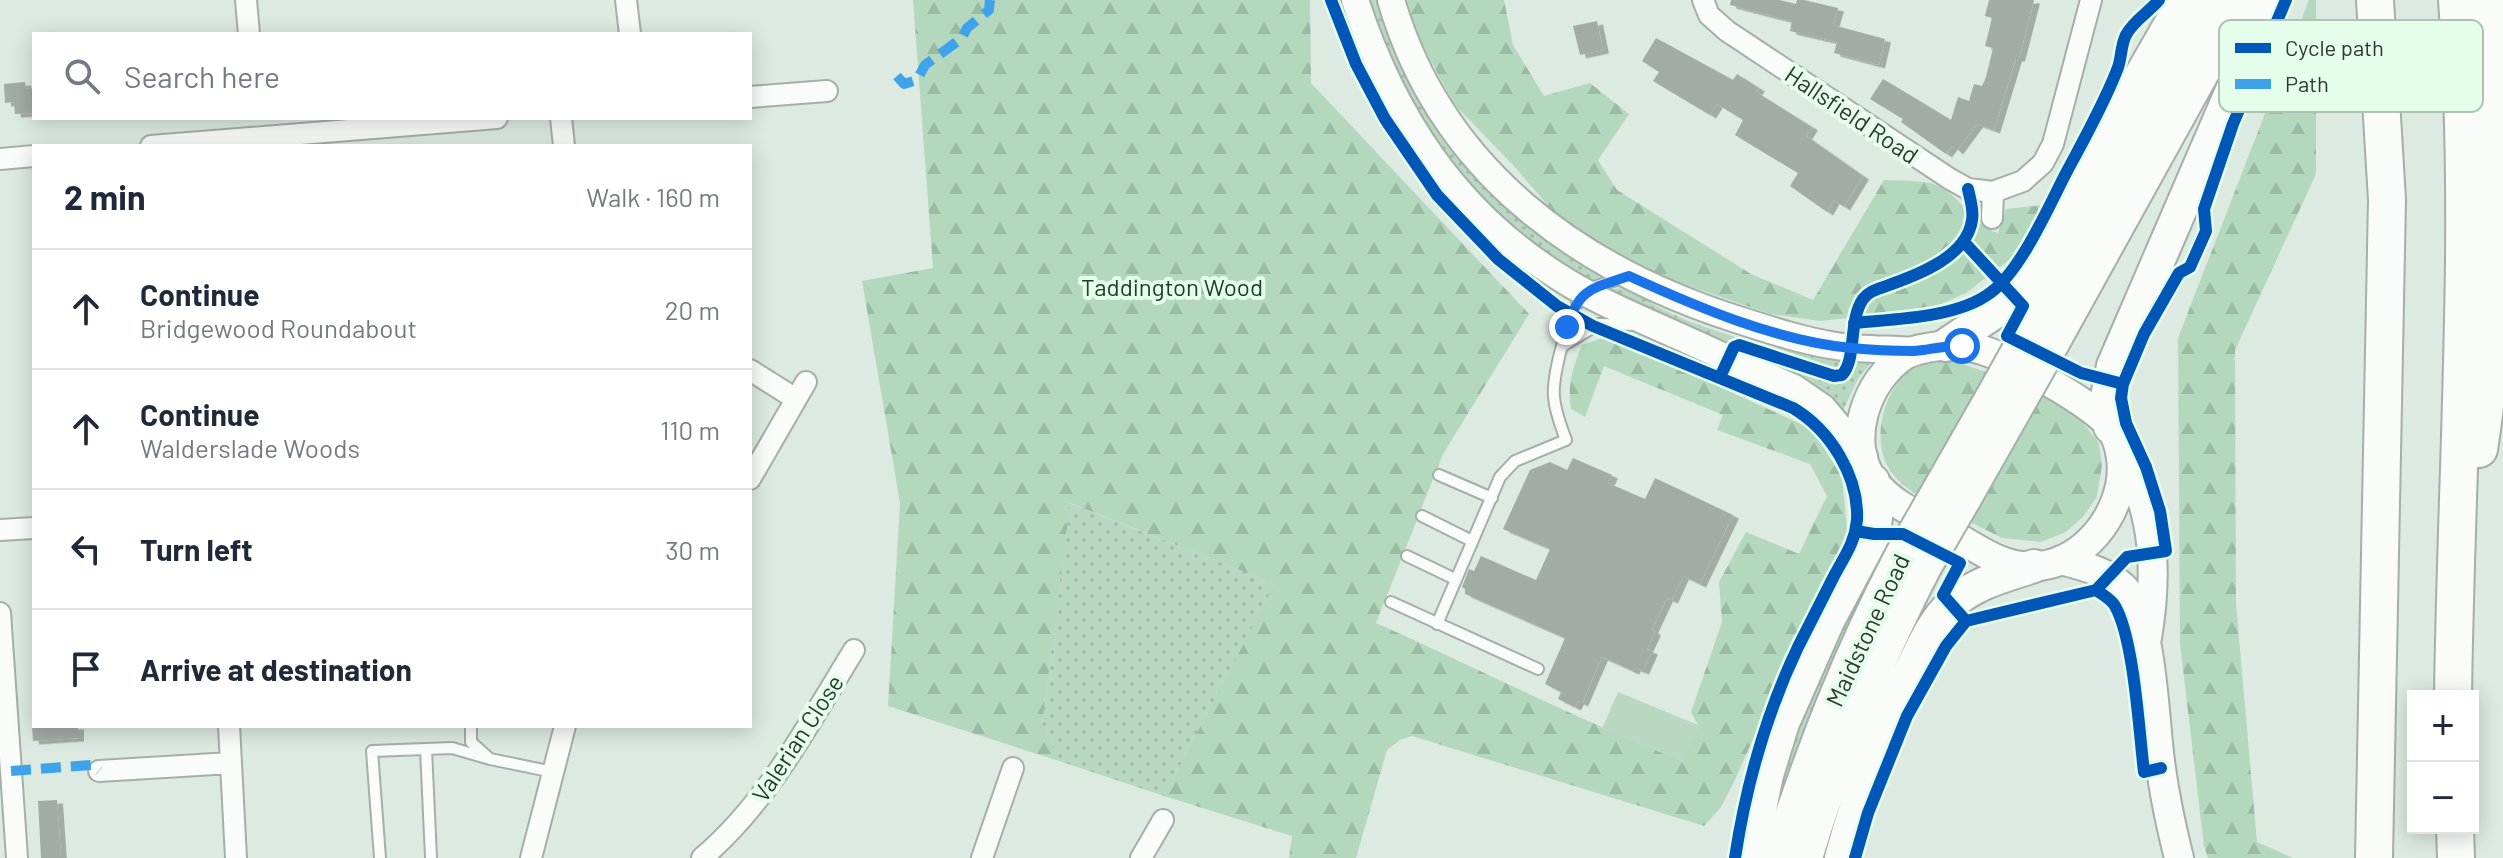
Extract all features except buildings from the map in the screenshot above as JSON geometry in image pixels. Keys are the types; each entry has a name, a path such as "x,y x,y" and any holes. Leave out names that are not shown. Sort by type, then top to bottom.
{"highway":[{"path":"2375,0 2376,20"},
{"path":"2457,0 2458,20"},
{"path":"2454,600 2487,398 2493,278 2494,164 2487,0"},
{"path":"2374,858 2387,200 2382,112"},
{"path":"2453,690 2464,324 2464,112"},
{"path":"2455,834 2456,858"}],"main road":[{"path":"1946,345 2001,308 2022,283 2184,0"},
{"path":"2042,336 2213,0"},
{"path":"2231,20 2243,0"},
{"path":"2262,20 2271,0"},
{"path":"2042,336 2219,40"},
{"path":"2146,641 2153,602 2152,540 2132,473 2122,458 2110,427 2107,397 2113,366 2223,112"},
{"name":"Maidstone Road","path":"1777,858 1831,702 1867,621 1914,561 2042,336"},
{"path":"1750,858 1767,775 1783,723 1822,633 1874,534 1876,517 1862,424 1869,397 1890,368 1915,351 1946,345 1979,349 2076,398 2094,410 2110,427"},
{"path":"1841,858 1881,736 1937,622 1951,605 1987,581 2047,563 2087,545 2104,527 2120,487 2122,458"},
{"path":"1869,469 1896,502 2005,562 2047,563 2101,572 2125,589 2146,641 2161,768 2179,858"},
{"path":"1806,858 1858,709 1891,634 1914,561"}],"street":[{"path":"246,0 249,32"},
{"path":"626,0 630,32"},
{"path":"1355,0 1381,71 1403,116 1468,202 1514,244 1584,293 1810,398 1837,423 1869,469"},
{"path":"1391,0 1412,55 1431,92 1469,149 1523,206 1551,230 1600,261 1689,303 1785,335 1850,348 1915,351"},
{"name":"Hallsfield Road","path":"1703,0 1709,15 1727,31 1924,162 1968,189 1993,192"},
{"path":"1992,218 1993,192 2017,184 2038,169 2053,146 2091,0"},
{"path":"752,97 827,91"},
{"path":"162,144 260,127 382,136 484,120"},
{"path":"561,120 564,144"},
{"path":"0,159 32,156"},
{"path":"752,371 801,390 752,476"},
{"path":"0,530 32,528"},
{"path":"0,613 4,715 17,858"},
{"name":"Valerian Close","path":"702,858 749,812 779,772 854,650"},
{"path":"229,728 236,858"},
{"path":"531,858 564,728"},
{"path":"99,771 231,763"},
{"path":"982,858 1013,768"},
{"path":"1141,858 1163,820"}],"lane":[{"path":"1437,624 1500,477 1515,461 1566,440 1554,391 1571,315 1584,293 1629,276"},
{"path":"1564,345 1599,324 1654,325"},
{"path":"1439,475 1492,498"},
{"path":"1422,516 1472,541"},
{"path":"1407,556 1455,579"},
{"path":"1391,602 1538,669"},
{"path":"471,728 471,742 490,759"},
{"path":"380,858 372,751 452,748 553,772"},
{"path":"426,749 431,857"}],"green space":[{"name":"Taddington Wood","path":"913,0 1310,0 1311,83 1529,314 1443,454 1376,623 1683,761 1698,725 1691,712 1722,622 1719,582 1746,532 1799,554 1827,496 1810,464 1717,430 1723,415 1604,366 1585,417 1571,409 1570,384 1582,345 1608,336 1812,429 1842,477 1848,541 1811,609 1734,782 1721,807 1704,826 1412,736 1387,750 1356,858 1289,858 1292,836 1164,796 1275,584 1070,503 1042,725 1059,761 888,706 900,503 862,281 933,268"},
{"path":"1366,0 1381,0 1485,184 1521,221 1603,279 1583,281 1500,219 1458,174 1413,110"},
{"path":"1407,0 1504,0 1513,45 1544,96 1590,83 1629,114 1598,160 1617,190 1751,274 1813,300 1884,180 1925,182 1940,187 1980,223 1998,233 2006,209 2044,205 2010,259 1966,293 1930,309 1820,321 1770,314 1660,276 1604,246 1552,210 1454,104 1415,31"},
{"path":"2309,0 2316,0 2316,20 2301,20"},
{"path":"2266,112 2316,112 2316,174 2235,350 2236,604 2257,842 2293,858 2208,858 2204,846 2180,644 2178,338"},
{"path":"1625,288 1683,319 1728,335 1801,354 1845,361 1840,371 1828,370 1802,364 1740,340 1735,340 1728,347 1607,292 1607,289"},
{"path":"1738,348 1837,382 1851,373 1852,361 1867,362 1869,365 1858,379 1842,413"},
{"path":"1951,360 1989,373 1918,496 1897,479 1887,465 1882,452 1882,421 1892,391 1912,369 1925,363"},
{"path":"2041,395 2080,419 2099,443 2102,465 2097,496 2084,516 2066,532 2041,542 2002,538 1968,521"},
{"path":"1069,503 1276,584 1164,796 1059,761 1042,726"},
{"path":"1883,538 1895,538 1770,846 1775,780 1797,721"},
{"path":"1618,692 1698,725 1684,762 1602,729"}],"marked path":[{"path":"897,76 904,84 917,80 925,65 962,38 967,28 989,10 990,0"},
{"path":"11,771 92,765 99,771"}],"cycle path":[{"path":"1331,0 1356,64 1385,119 1437,195 1498,259 1557,306 1593,326 1793,408 1819,429 1840,456 1856,503 1854,536 1776,698 1751,777 1735,858"},
{"path":"1854,323 1960,308 1990,293 2001,283 2032,238 2099,110 2119,66 2126,35 2159,0"},
{"path":"2277,20 2286,0"},
{"path":"2096,590 2127,557 2166,551 2160,511 2146,467 2126,423 2121,398 2123,384 2144,334 2179,273 2190,267 2206,231 2204,209 2238,112"},
{"path":"1720,377 1734,347 1739,345 1834,376 1842,375 1850,359 1858,308 1863,299 1875,290 1928,269 1961,244 1968,233 1972,216 1968,189"},
{"path":"1964,242 2023,306 2007,336 2081,373 2123,384"},
{"path":"1856,531 1903,534 1960,563 1943,595 1966,621"},
{"path":"1855,858 1868,813 1907,716 1946,646 1966,621 2096,590 2107,597 2115,606 2127,640 2144,772 2161,768"}],"route":[{"path":"1567,327 1584,293 1629,276 1725,316 1785,335 1836,346 1915,351 1946,345 1962,346"}]}
